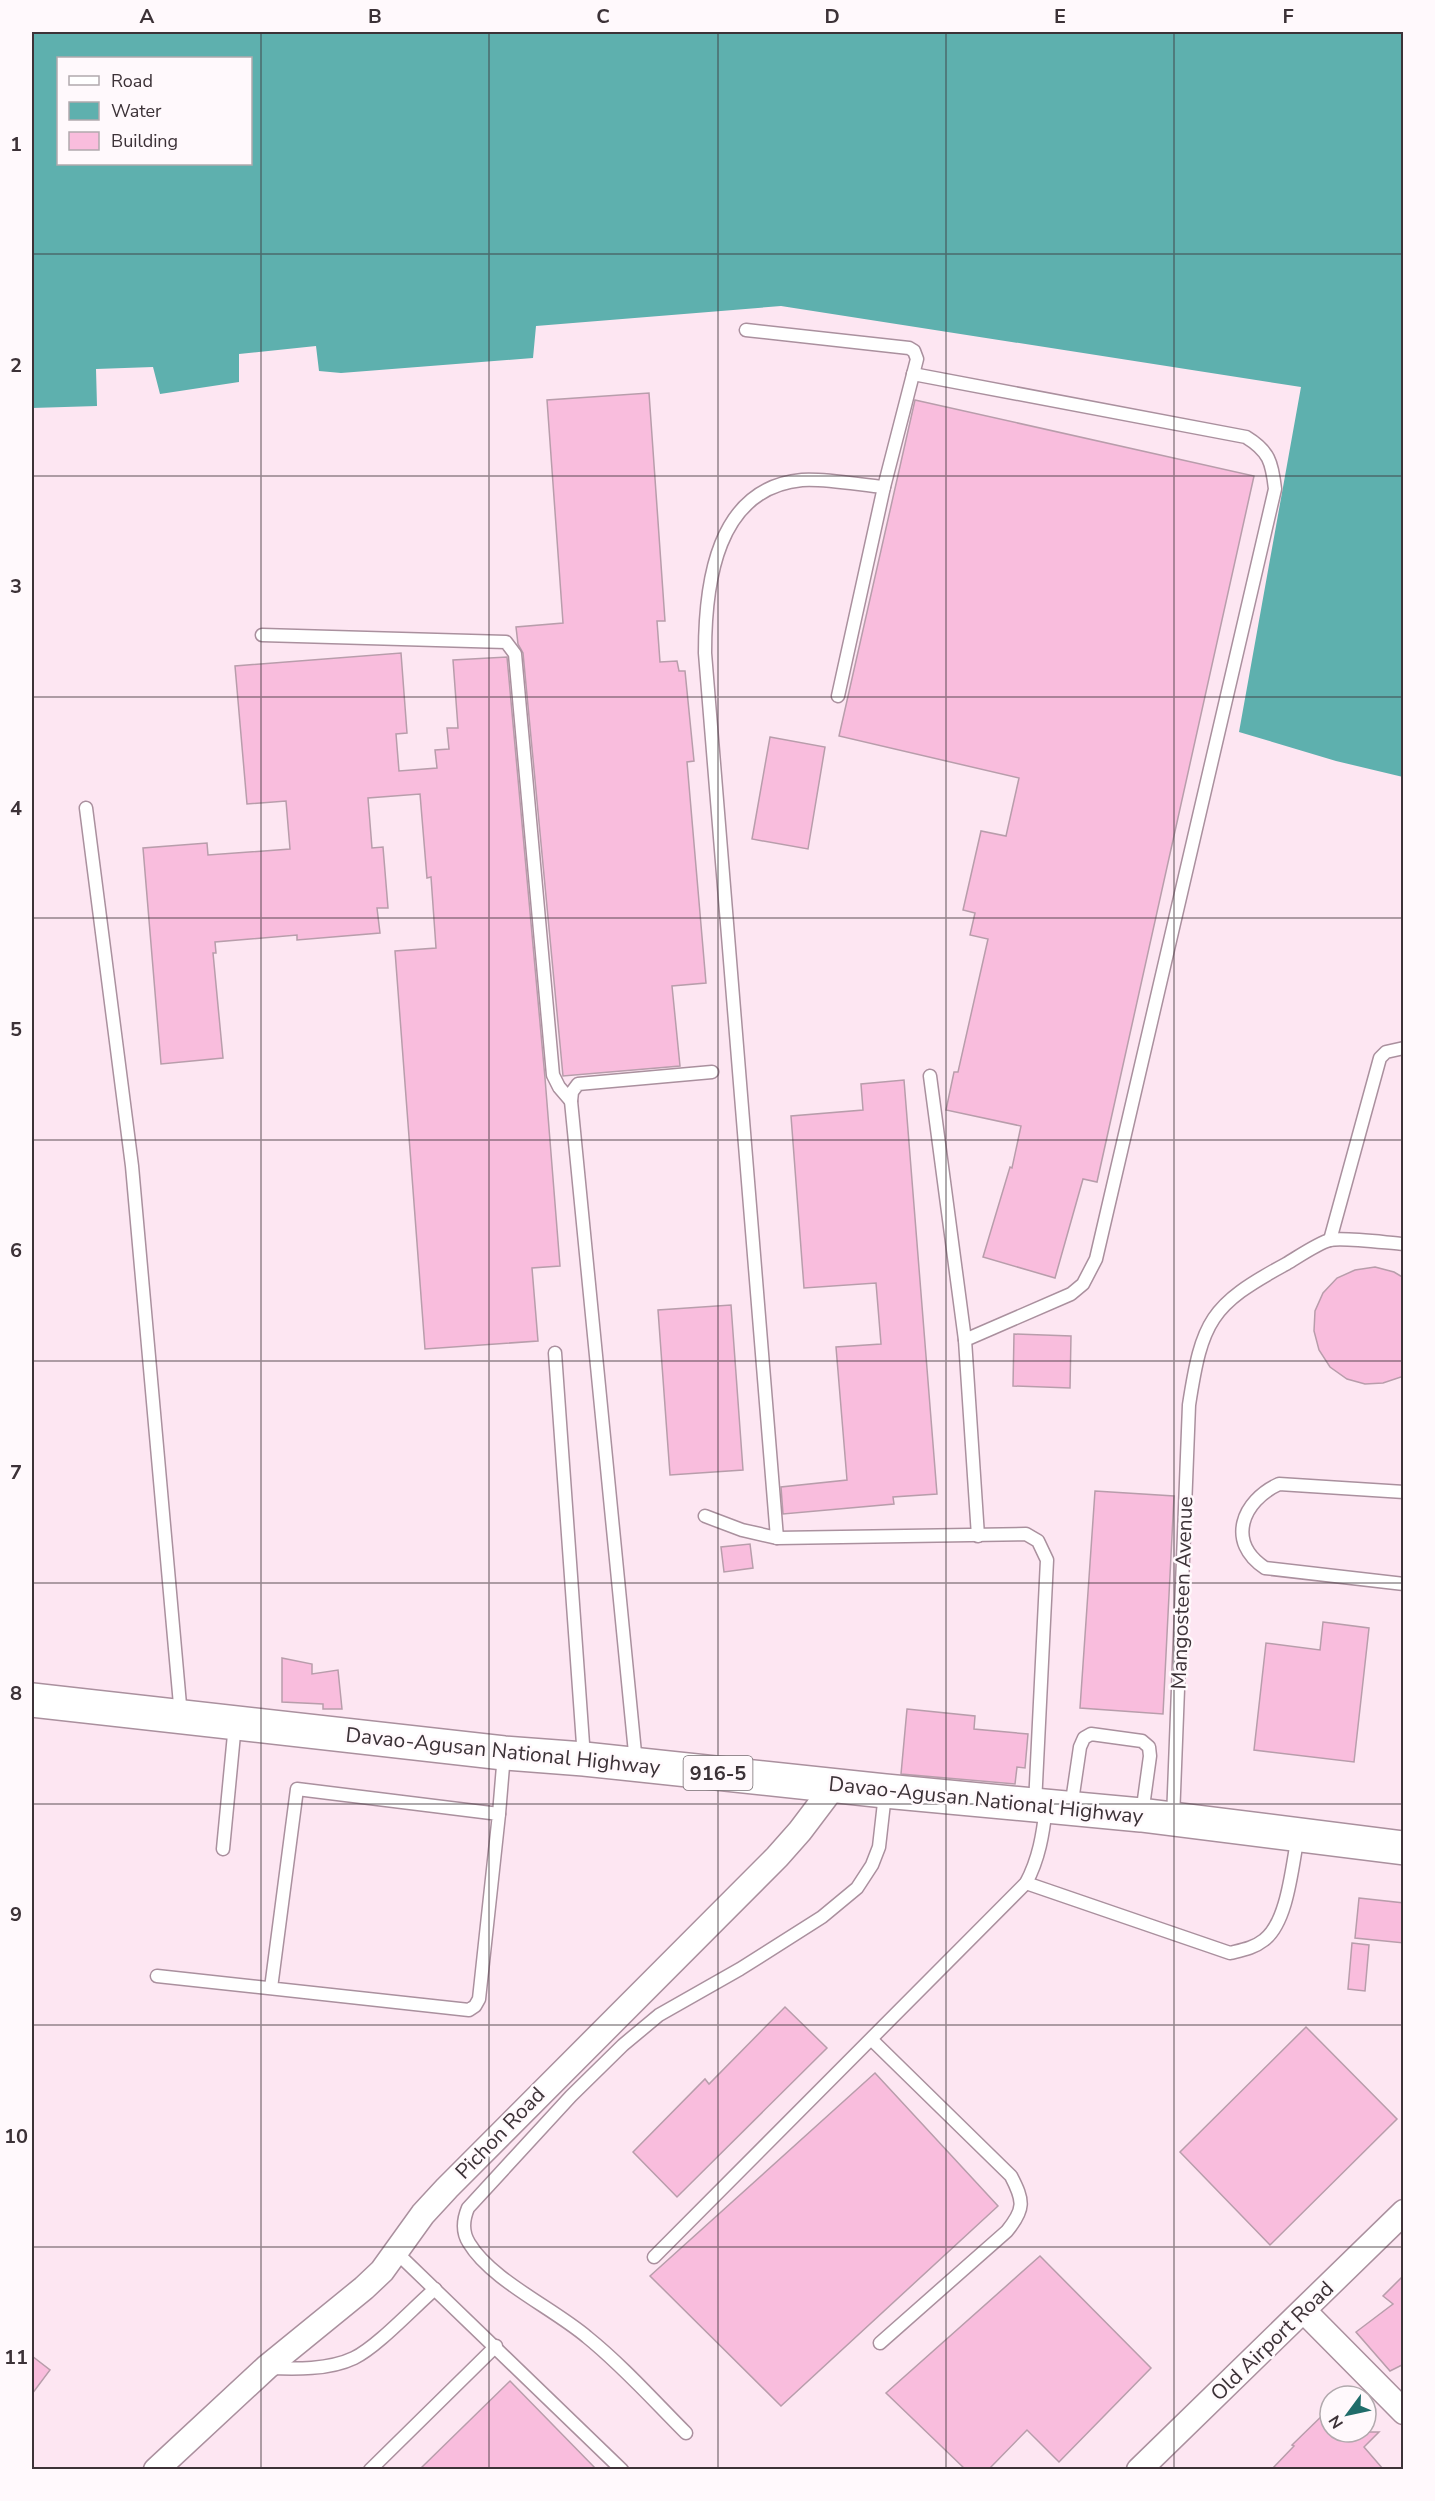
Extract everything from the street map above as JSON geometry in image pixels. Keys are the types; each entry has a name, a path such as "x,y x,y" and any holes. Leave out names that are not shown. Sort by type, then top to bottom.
{"main road":[{"name":"Davao-Agusan National Highway","path":"32,1700 504,1753 636,1764 834,1786 1141,1815 1404,1848"}],"street":[{"name":"Pichon Road","path":"156,2469 267,2367 364,2288 396,2252 423,2214 447,2188 777,1857 834,1786"},
{"name":"Old Airport Road","path":"1139,2469 1404,2212"},
{"path":"1304,2311 1404,2412"}],"lane":[{"path":"746,330 912,349 917,359 884,487 838,696"},
{"path":"913,374 1246,437 1260,446 1266,454 1273,468 1275,489 1096,1259 1083,1284 1071,1294 966,1340"},
{"path":"777,1538 707,677 705,624 709,589 719,551 732,519 752,497 774,486 803,480 884,487"},
{"path":"262,635 506,642 512,647 515,654 553,1075 559,1088 571,1101"},
{"path":"86,808 132,1166 181,1717"},
{"path":"1404,1048 1386,1052 1380,1058 1330,1240 1404,1244"},
{"path":"636,1764 571,1101 572,1092 578,1084 712,1071"},
{"path":"930,1076 966,1340 978,1536"},
{"name":"Mangosteen Avenue","path":"1173,1820 1189,1405 1202,1339 1209,1324 1232,1296 1247,1285 1330,1240"},
{"path":"555,1353 584,1759"},
{"path":"1404,1492 1279,1484 1266,1490 1254,1500 1246,1514 1242,1532 1244,1546 1248,1553 1265,1569 1404,1584"},
{"path":"705,1516 742,1530 777,1538 1026,1534 1038,1541 1047,1560 1050,1807"},
{"path":"224,1849 235,1723"},
{"path":"654,2257 1026,1883 1035,1866 1050,1807 1084,1738 1091,1734 1142,1741 1149,1747 1150,1756 1141,1815"},
{"path":"157,1976 469,2010 479,1999 504,1753"},
{"path":"271,1988 297,1789 499,1814"},
{"path":"686,2433 589,2338 556,2312 508,2283 483,2259 469,2243 464,2218 468,2208 555,2113 623,2045 659,2015 740,1969 822,1917 857,1888 872,1865 879,1847 885,1791"},
{"path":"1026,1883 1230,1953 1249,1948 1265,1940 1279,1924 1298,1835"},
{"path":"872,2040 1011,2176 1019,2192 1022,2205 1018,2217 1007,2231 880,2343"},
{"path":"396,2252 622,2469"},
{"path":"267,2367 324,2366 355,2357 435,2289"},
{"path":"370,2469 496,2346"}],"water":[{"path":"32,32 1403,32 1403,777 1336,761 1239,732 1301,387 781,306 536,326 533,358 341,373 319,371 316,346 239,354 239,382 160,394 153,367 96,369 97,406 32,408"}],"building":[{"path":"649,393 665,621 657,621 660,662 677,661 679,671 685,671 694,761 687,762 706,983 672,986 680,1066 563,1076 523,653 518,644 516,627 563,623 547,400"},
{"path":"915,400 1254,476 1097,1182 1083,1179 1055,1278 983,1257 1010,1167 1012,1168 1021,1126 946,1110 954,1072 958,1072 988,939 970,935 975,913 963,910 981,831 1006,836 1019,778 839,736"},
{"path":"401,653 407,733 396,734 399,771 437,768 435,750 449,749 447,728 458,728 453,660 507,657 560,1266 532,1268 538,1341 425,1349 395,951 436,948 431,877 427,878 420,794 368,798 372,848 383,847 388,908 377,908 380,933 297,940 297,935 215,942 216,953 213,953 223,1058 161,1064 143,848 207,843 208,855 290,849 286,801 247,804 235,666"},
{"path":"770,737 825,747 808,849 752,839"},
{"path":"904,1080 937,1494 893,1497 894,1504 783,1514 781,1487 847,1480 836,1347 881,1344 876,1283 804,1288 791,1116 863,1110 861,1084"},
{"path":"1375,1267 1394,1272 1404,1278 1404,1376 1383,1383 1365,1384 1347,1379 1330,1367 1319,1350 1314,1331 1315,1311 1323,1293 1337,1278 1355,1270"},
{"path":"731,1305 743,1470 670,1475 658,1310"},
{"path":"1014,1334 1071,1336 1070,1388 1013,1386"},
{"path":"1095,1491 1174,1496 1163,1714 1080,1708"},
{"path":"750,1544 753,1568 724,1572 721,1547"},
{"path":"1323,1622 1369,1628 1354,1762 1254,1750 1266,1643 1320,1650"},
{"path":"282,1658 312,1664 312,1674 338,1670 342,1709 323,1709 323,1704 282,1702"},
{"path":"907,1709 975,1716 974,1729 1028,1734 1025,1768 1017,1767 1015,1784 901,1774"},
{"path":"1359,1898 1404,1903 1404,1943 1355,1938"},
{"path":"1352,1943 1369,1945 1365,1991 1348,1989"},
{"path":"785,2007 827,2048 677,2197 633,2152 705,2079 709,2084"},
{"path":"1306,2027 1397,2119 1270,2245 1180,2152"},
{"path":"875,2073 998,2206 781,2406 650,2276"},
{"path":"1040,2256 1151,2368 1059,2462 1027,2430 989,2469 965,2469 886,2393"},
{"path":"1404,2275 1404,2364 1390,2371 1356,2332 1393,2304 1383,2296"},
{"path":"32,2356 50,2370 32,2394"},
{"path":"510,2381 596,2469 420,2469"},
{"path":"1318,2420 1318,2444 1367,2444 1364,2447 1383,2469 1272,2469 1294,2446 1292,2445"}]}
